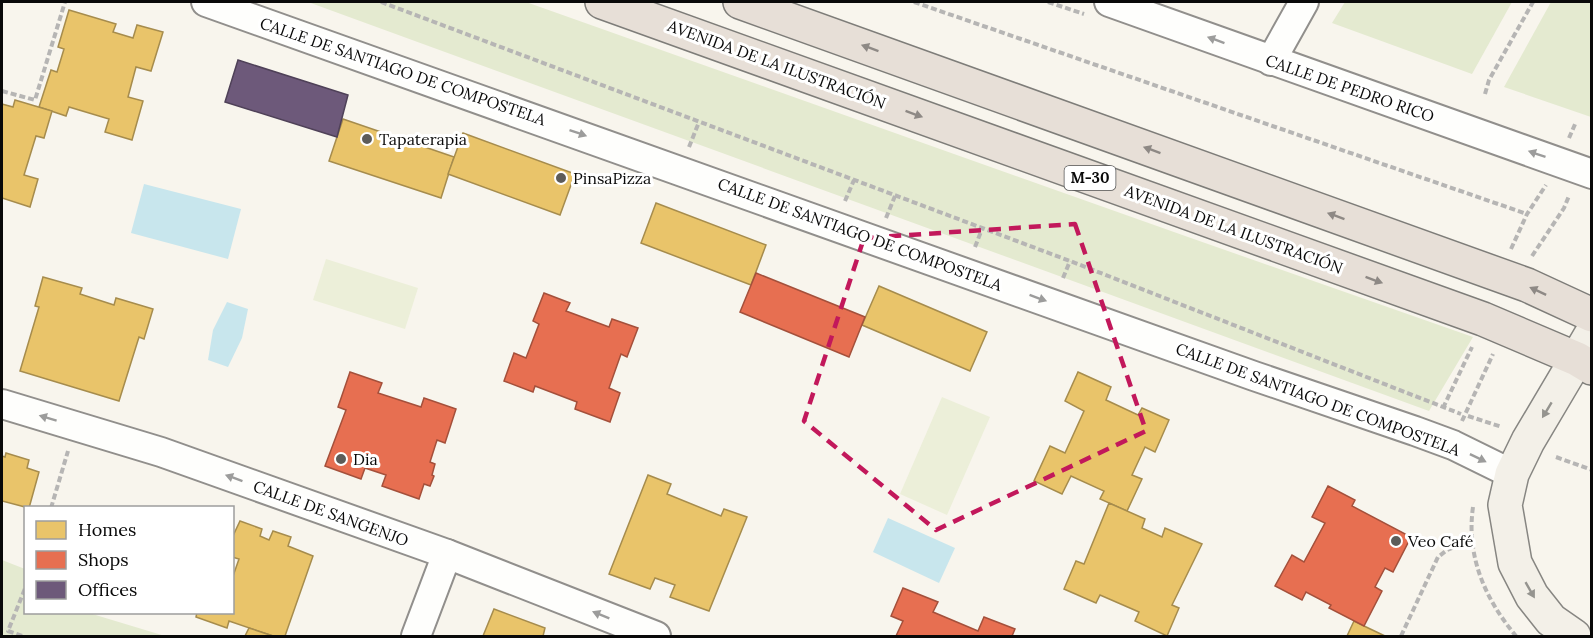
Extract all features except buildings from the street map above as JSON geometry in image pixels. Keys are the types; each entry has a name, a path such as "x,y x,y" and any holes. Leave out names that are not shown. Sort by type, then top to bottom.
{"highway":[{"name":"AVENIDA DE LA ILUSTRACIÓN","path":"602,2 1477,317 1587,353"},
{"path":"740,2 1527,285 1592,315"}],"main road":[{"path":"1557,631 1532,596 1515,563 1505,505 1512,474 1528,441 1587,353"}],"street":[{"name":"CALLE DE SANTIAGO DE COMPOSTELA","path":"206,2 1453,445 1512,474"},
{"name":"CALLE DE PEDRO RICO","path":"1109,2 1271,61 1581,182"},
{"path":"1271,61 1304,2"},
{"name":"CALLE DE SANGENJO","path":"2,404 161,452 447,554 656,636"},
{"path":"416,636 447,554"}],"path":[{"path":"2,91 35,100 65,2"},
{"path":"381,2 1070,261 1461,414"},
{"path":"914,2 1527,214"},
{"path":"1485,94 1489,81 1533,2"},
{"path":"688,151 699,122"},
{"path":"843,207 854,180"},
{"path":"1507,258 1527,214 1548,182"},
{"path":"1528,262 1581,182"},
{"path":"885,221 895,195"},
{"path":"973,253 982,229"},
{"path":"1061,285 1070,261"},
{"path":"1440,413 1475,342"},
{"path":"1458,430 1497,347"},
{"path":"1468,416 1506,428"},
{"path":"51,506 76,426"},
{"path":"1556,457 1592,470"},
{"path":"1471,523 1473,558 1488,595 1502,619 1516,636"},
{"path":"1401,636 1438,557 1447,550 1462,544"},
{"path":"22,636 8,631 24,591"}],"highlighted area":[{"path":"1075,224 1146,431 936,530 804,421 864,238"}],"green space":[{"path":"308,2 526,2 1473,337 1429,411"},
{"path":"1345,2 1512,2 1472,74 1332,23"},
{"path":"1551,2 1591,2 1591,117 1504,87"},
{"path":"326,259 418,288 405,329 313,300"},
{"path":"942,397 990,417 947,515 900,494"},
{"path":"2,560 24,569 24,614 92,614 165,636 2,636"}],"water":[{"path":"144,184 241,209 228,259 131,233"},
{"path":"227,302 248,309 242,338 228,367 208,360 213,330"},
{"path":"888,518 955,548 939,583 873,552"}],"place":[{"name":"Tapaterapia","path":"367,139"},
{"name":"PinsaPizza","path":"561,178"},
{"name":"Dia","path":"341,459"},
{"name":"Veo Café","path":"1396,541"}]}
